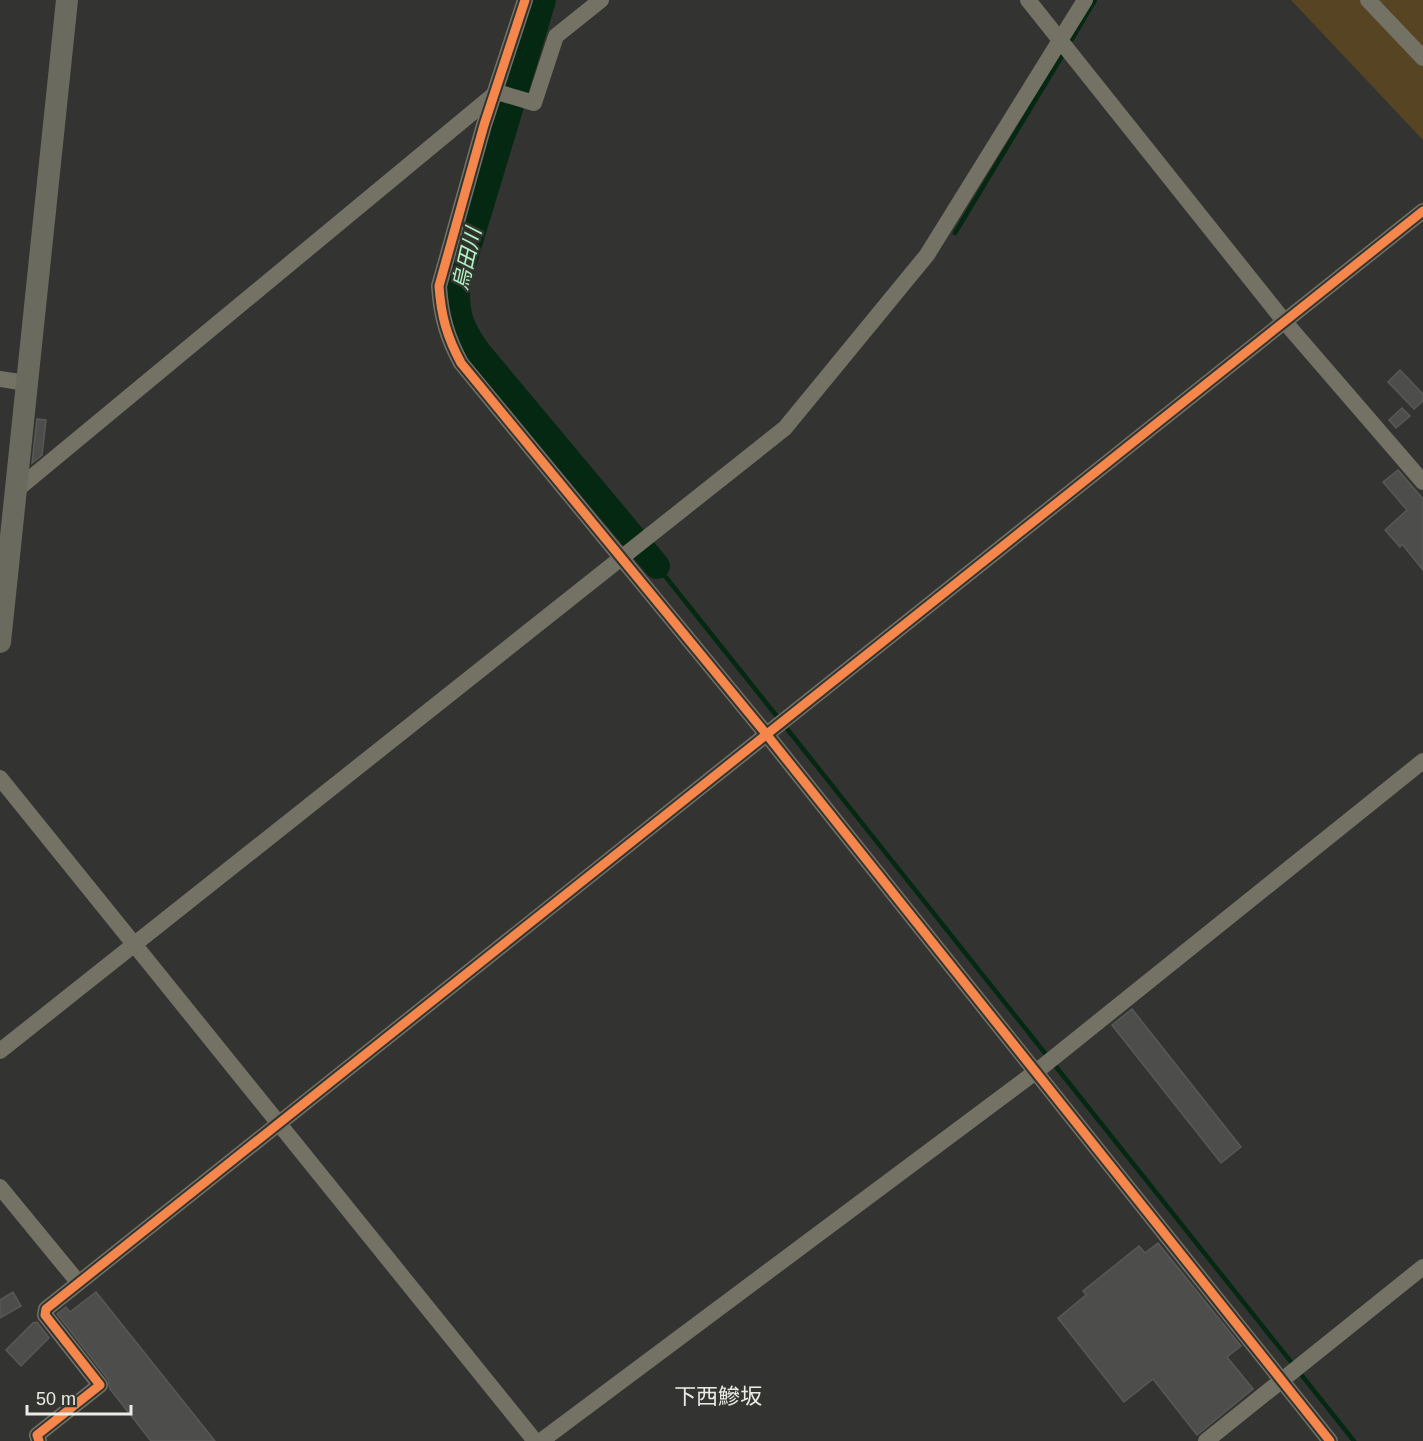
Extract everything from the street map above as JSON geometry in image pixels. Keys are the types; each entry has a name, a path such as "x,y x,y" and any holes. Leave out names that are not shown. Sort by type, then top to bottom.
{"street":[{"path":"0,642 67,0"},
{"path":"525,0 500,93 484,125 439,286 441,312 448,338 461,363 627,556 770,733 1287,1377 1330,1441"},
{"path":"500,93 534,103 556,36 601,0"},
{"path":"1028,0 1284,321 1423,482"},
{"path":"0,1052 627,556 785,428 927,255 1061,41 1084,0"},
{"path":"1368,0 1423,58"},
{"path":"14,492 500,93"},
{"path":"39,1441 36,1435 100,1385 45,1315 46,1309 1423,210"},
{"path":"0,379 26,383"},
{"path":"541,1441 1039,1069 1423,761"},
{"path":"0,778 535,1441"},
{"path":"0,1187 78,1282"},
{"path":"1206,1441 1423,1267"}],"shaded area":[{"path":"1291,0 1423,0 1423,140"}],"building":[{"path":"1400,370 1423,394 1423,401 1414,409 1388,382"},
{"path":"1402,408 1410,416 1396,428 1389,420"},
{"path":"37,419 46,420 42,455 32,463"},
{"path":"1398,470 1423,499 1423,570 1402,544 1400,547 1385,530 1407,510 1383,482"},
{"path":"1132,1009 1241,1147 1221,1163 1112,1025"},
{"path":"1158,1243 1241,1346 1227,1357 1253,1389 1197,1435 1153,1379 1124,1402 1058,1318 1086,1295 1083,1291 1139,1246 1145,1253"},
{"path":"13,1292 21,1306 0,1318 0,1300"},
{"path":"96,1292 215,1441 151,1441 110,1389 108,1379 57,1314 66,1307 70,1312"},
{"path":"37,1322 49,1338 21,1366 6,1350 33,1323"}],"waterway":[{"name":"烏田川","path":"543,0 458,281 458,311 463,328 479,353 657,566"},
{"path":"1072,39 1095,0"},
{"path":"955,233 1062,56"},
{"path":"657,566 779,719"},
{"path":"784,725 1048,1057"},
{"path":"1053,1063 1354,1441"}],"cycle path":[{"path":"525,0 484,125 439,286 446,326 461,363 767,735 1330,1441"},
{"path":"39,1441 37,1435 100,1385 45,1315 46,1309 1423,211"}],"district":[{"name":"下西鰺坂","path":"718,1396"}]}
